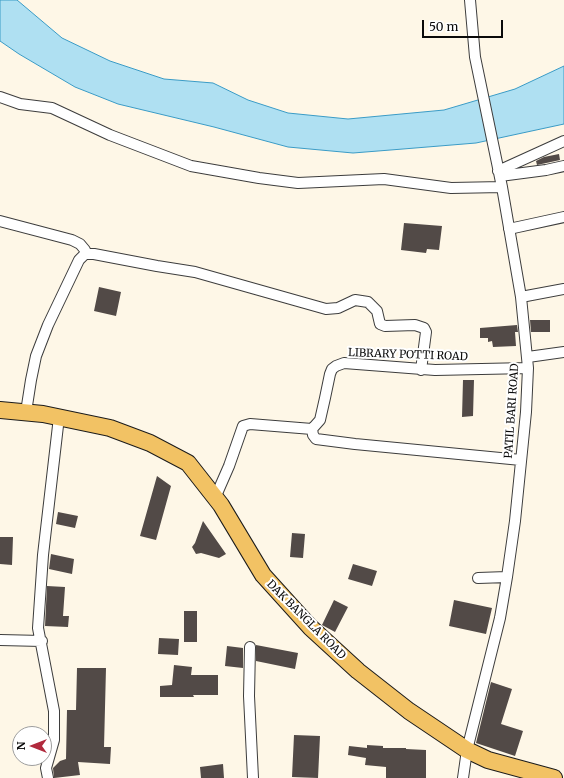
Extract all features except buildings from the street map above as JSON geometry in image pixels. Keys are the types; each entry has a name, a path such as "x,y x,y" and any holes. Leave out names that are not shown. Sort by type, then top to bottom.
{"main road":[{"name":"DAK BANGLA ROAD","path":"0,410 59,417 110,428 150,443 188,463 221,505 263,576 310,627 358,671 409,712 467,750 488,760 554,778"}],"street":[{"name":"PATIL BARI ROAD","path":"464,778 467,750 500,618 507,577 515,522 526,412 528,368 521,297 502,187 475,57 470,0"},
{"path":"0,97 20,104 52,108 110,135 191,166 298,183 384,179 451,188 502,187"},
{"path":"498,171 564,141"},
{"path":"498,171 546,170 564,166"},
{"path":"509,229 564,217"},
{"path":"0,222 72,240 80,244 85,250 85,254"},
{"path":"26,412 36,356 48,325 78,260 85,254 94,254 195,272 326,309 338,308 355,300 368,302 377,311 380,324 385,326 415,325 424,328 426,332 421,370"},
{"path":"521,297 564,289"},
{"path":"528,357 564,352"},
{"name":"LIBRARY POTTI ROAD","path":"312,430 320,420 332,369 344,363 421,370 528,368"},
{"path":"48,778 46,768 54,740 54,711 42,641 38,628 43,555 59,417"},
{"path":"215,498 229,466 243,426 250,424 312,430 316,439 521,460"},
{"path":"478,578 507,577"},
{"path":"0,640 42,641"},
{"path":"250,647 249,696 254,778"}],"water":[{"path":"0,0 17,0 62,38 110,61 164,79 213,83 248,100 288,113 348,119 444,110 515,89 564,66 564,124 476,143 353,153 288,147 214,127 118,104 75,87 0,41"}]}
